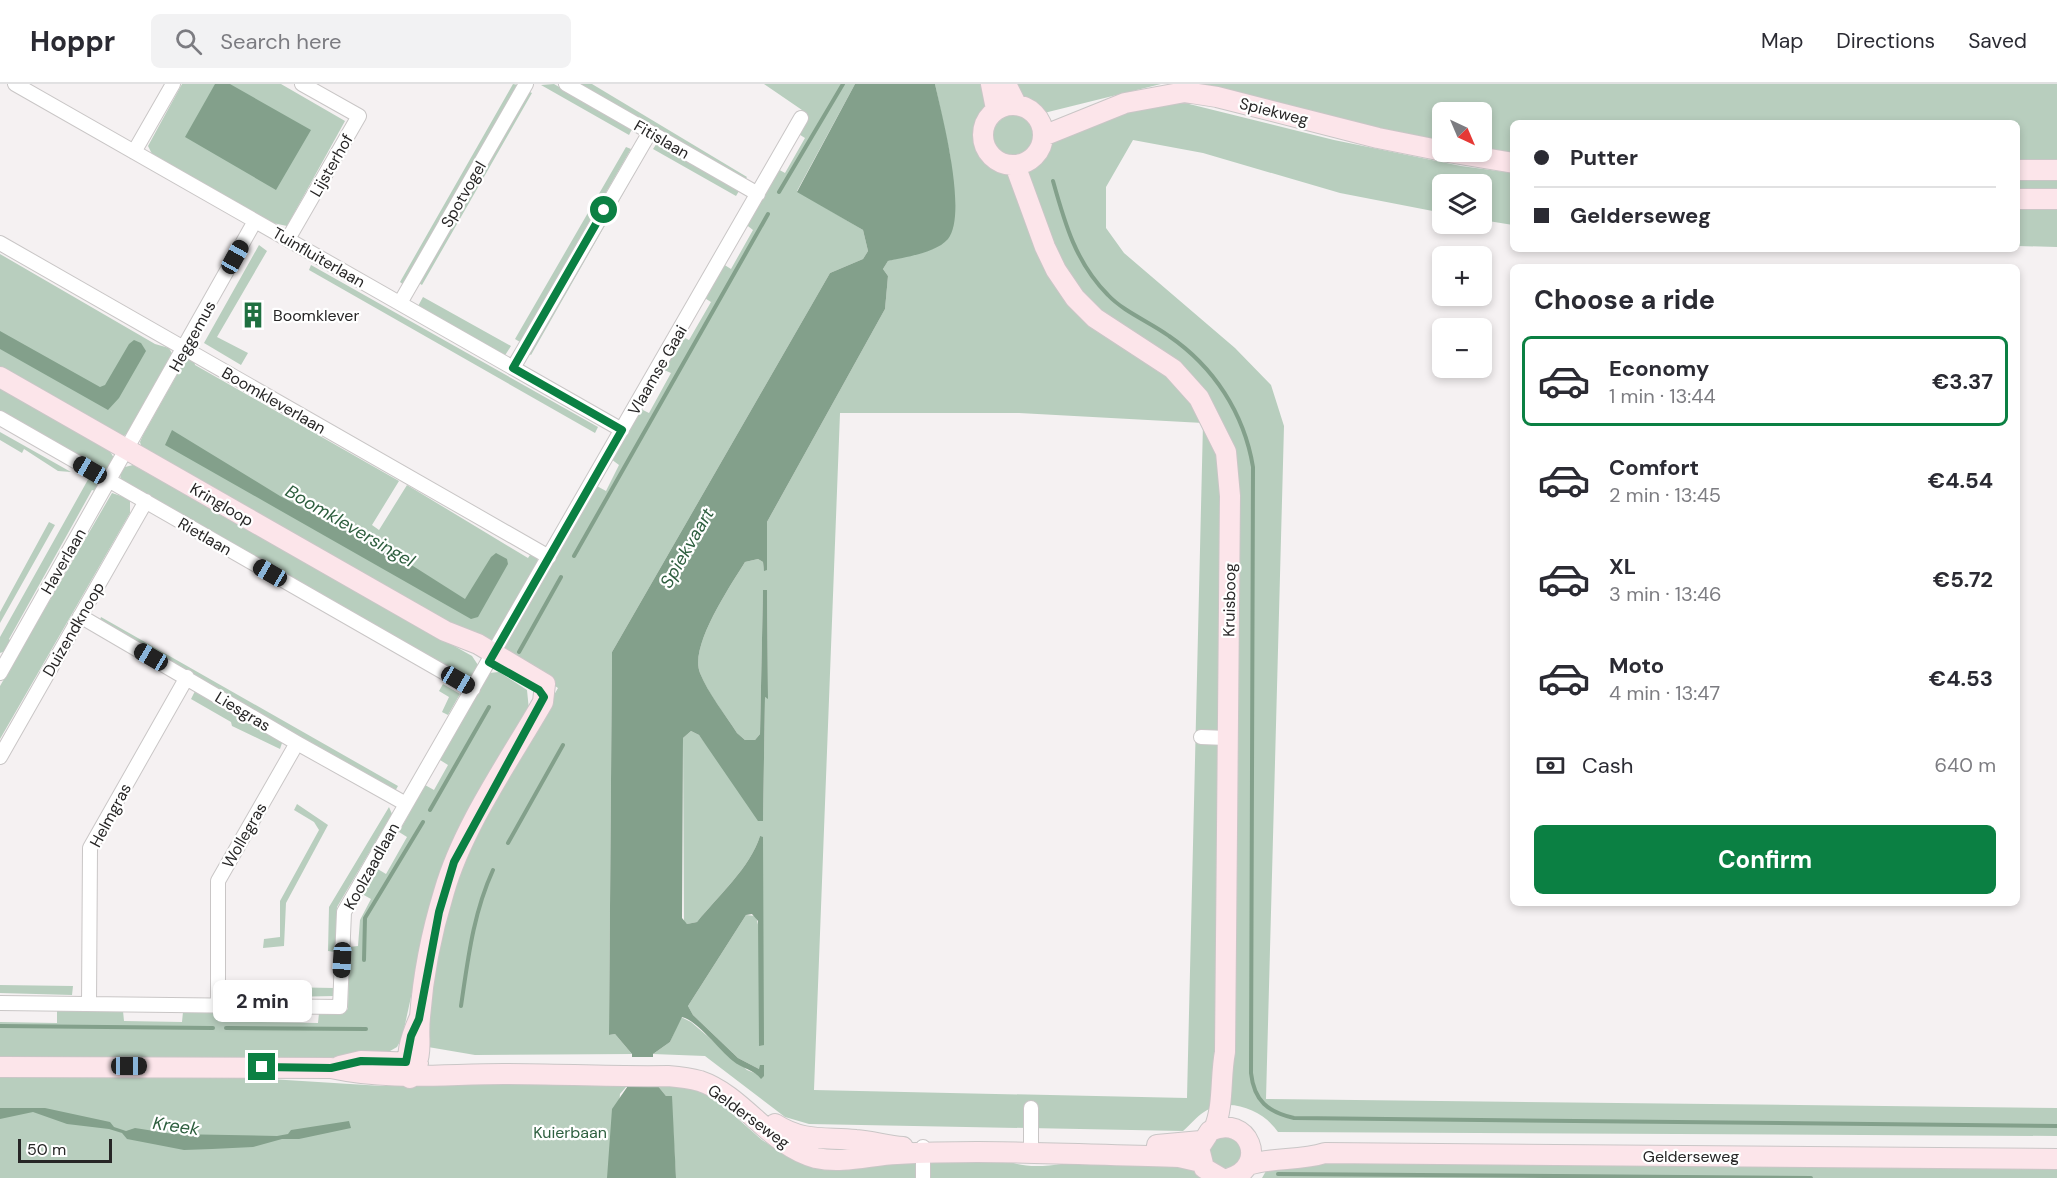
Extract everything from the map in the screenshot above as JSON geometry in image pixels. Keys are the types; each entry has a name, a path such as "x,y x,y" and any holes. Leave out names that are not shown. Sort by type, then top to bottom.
{"street":[{"path":"134,152 173,84"},
{"name":"Lijsterhof","path":"288,239 359,116 302,84"},
{"name":"Spotvogel","path":"400,303 526,84"},
{"name":"Fitislaan","path":"566,84 758,194"},
{"path":"991,84 996,109"},
{"path":"1006,84 1016,104 1033,112 1041,127 1042,145 1022,163 996,160 984,145 984,125 996,109 1016,104"},
{"name":"Tuinfluiterlaan","path":"22,86 622,430"},
{"name":"Spiekweg","path":"1041,127 1087,119 1105,109 1141,99 1185,92 1217,97 1378,138 1432,149"},
{"name":"Vlaamse Gaai","path":"491,657 801,118"},
{"path":"513,368 650,132"},
{"path":"1492,159 1510,162"},
{"name":"Kruisboog","path":"1022,163 1030,207 1039,224 1056,270 1076,298 1095,318 1173,369 1199,398 1226,452 1230,496 1226,1052 1221,1070 1219,1119 1208,1135"},
{"path":"2020,170 2057,170"},
{"path":"2020,199 2057,199"},
{"name":"Heggemus","path":"126,449 185,349 255,221"},
{"name":"Boomkleverlaan","path":"0,243 549,557"},
{"name":"Kringloop","path":"0,377 445,631 455,643 491,657 539,690 544,697 454,862 441,902 419,1019 411,1036 411,1068"},
{"name":"Rietlaan","path":"0,418 473,689"},
{"name":"Haverlaan","path":"2,666 126,449"},
{"name":"Duizendknoop","path":"0,757 146,501"},
{"name":"Liesgras","path":"80,616 406,804"},
{"name":"Koolzaadlaan","path":"0,1004 340,1007 344,912 491,657"},
{"name":"Helmgras","path":"89,1004 90,848 187,677"},
{"path":"1201,737 1227,738"},
{"name":"Wollegras","path":"218,1006 218,881 297,743"},
{"name":"Kruisboog","path":"1226,1052 1231,1068 1234,1118 1244,1135"},
{"name":"Gelderseweg","path":"0,1061 23,1065"},
{"name":"Gelderseweg","path":"0,1067 23,1065 331,1068 361,1061 411,1068 668,1072 713,1087 797,1151 818,1158 861,1160 923,1150 1031,1150 1180,1144 1208,1135"},
{"path":"1031,1108 1031,1150"},
{"path":"1226,1126 1244,1135 1251,1148 1229,1176 1201,1162 1208,1135 1226,1126"},
{"name":"Gelderseweg","path":"1244,1135 1263,1146 1313,1149 1325,1153"},
{"path":"923,1150 923,1178"},
{"name":"Gelderseweg","path":"1031,1150 1179,1157 1201,1162"},
{"name":"Gelderseweg","path":"1229,1176 1263,1160 1311,1157 1325,1153 2057,1159"}],"green space":[{"path":"182,84 281,84 345,121 287,226 273,223 233,200 231,202 152,154 148,146"},
{"path":"513,84 518,85 404,285 400,282"},
{"path":"554,84 632,129 629,135 541,85"},
{"path":"574,84 592,84 747,177 744,181"},
{"path":"764,84 855,84 797,191 863,230 868,251 863,259 830,273 612,652 609,1035 615,1034 632,1054 475,1055 428,1047 428,1000 442,920 473,836 558,688 504,651 505,646 595,485 606,491 619,465 611,459 639,408 649,413 671,373 662,369 681,336 689,340 711,302 703,297 723,264 731,269 753,230 744,223 776,168 785,173 805,138 797,133 806,117 802,110"},
{"path":"935,84 985,84 989,106 977,136 980,145 994,163 1016,172 1025,173 1035,164 1048,140 1133,108 1181,102 1334,140 1432,160 1432,162 1510,173 1510,225 1492,222 1492,174 1432,174 1432,211 1340,193 1203,153 1133,140 1106,187 1106,228 1124,253 1235,348 1271,385 1284,426 1266,1099 2057,1108 2057,1136 1278,1132 1264,1117 1234,1105 1214,1107 1204,1112 1183,1131 809,1124 785,1117 705,1056 653,1054 670,1042 681,1017 691,1022 747,1070 757,1074 759,1069 738,1058 693,1015 688,1006 746,915 756,916 759,929 760,836 749,859 733,881 697,922 687,924 684,922 683,738 691,731 699,735 763,820 765,697 768,698 767,591 763,591 760,734 755,740 745,740 737,733 707,689 700,673 698,661 700,648 713,616 745,562 758,559 763,562 764,570 767,570 767,522 885,309 888,276 883,269 888,261 933,248 955,204 950,155","holes":["840,413 1019,413 1203,423 1187,1098 814,1090"]},
{"path":"1009,84 1161,84 1044,113 1020,100"},
{"path":"1194,84 2057,84 2057,159 2020,159 2020,120 1510,120 1510,153 1492,150 1492,102 1432,102 1432,139 1337,120"},
{"path":"526,90 532,93 422,285 417,282"},
{"path":"1014,115 1029,121 1035,136 1029,151 1014,157 999,151 993,136 999,121"},
{"path":"657,143 739,191 736,196 653,149"},
{"path":"626,147 631,149 520,342 515,339"},
{"path":"639,155 644,157 531,355 528,353"},
{"path":"2020,173 2057,174 2057,191 2020,191"},
{"path":"2020,209 2057,209 2057,247 2020,246"},
{"path":"259,245 267,251 217,337 248,353 241,365 204,343"},
{"path":"0,254 155,344 169,348 174,357 131,431 122,437 0,370"},
{"path":"311,265 598,427 595,433 309,270"},
{"path":"423,297 511,346 504,357 417,308"},
{"path":"189,359 194,360 195,365 399,481 372,525 379,530 407,485 528,558 532,552 537,556 538,565 492,643 470,637 142,449 140,442 143,435 183,364"},
{"path":"0,387 108,448 114,458 113,465 106,469 97,469 0,414"},
{"path":"0,432 71,472 58,471 24,449 22,453 0,440"},
{"path":"133,465 472,656 478,665 477,673 469,679 462,677 121,481 120,474 125,467"},
{"path":"90,476 96,479 98,492 92,490 9,639 12,642 8,650 0,653 0,637"},
{"path":"112,493 130,499 130,513 0,739 0,686"},
{"path":"49,522 55,525 0,623 0,612"},
{"path":"101,617 398,786 394,793 99,623"},
{"path":"499,672 527,690 529,710 434,892 402,1038 397,1047 383,1055 285,1060 0,1057 0,1022 57,1023 57,1010 123,1011 124,1021 182,1022 183,1012 259,1012 260,1022 318,1023 319,1013 342,1013 348,1009 349,947 358,946 360,920 371,899 362,894 376,868 386,874 407,837 399,832 425,785 434,790 448,765 440,760 489,673"},
{"path":"443,684 460,694 448,715 442,712 449,697 439,691"},
{"path":"196,689 283,740 280,749 232,726 231,722 191,699"},
{"path":"297,804 328,825 286,903 284,946 263,948 264,939 280,937 280,901 319,830 314,822 294,810"},
{"path":"389,807 392,814 337,907 335,952 328,951 329,907"},
{"path":"0,985 73,986 72,995 0,993"},
{"path":"232,986 334,988 334,996 236,998"},
{"name":"Kuierbaan","path":"0,1074 221,1076 382,1086 425,1086 452,1078 632,1080 620,1094 612,1178 0,1178"},
{"path":"653,1080 695,1081 762,1140 784,1154 1007,1161 1028,1166 1103,1160 1193,1163 1201,1178 676,1178 671,1096 666,1096"},
{"path":"1225,1136 1237,1140 1241,1152 1237,1164 1225,1168 1213,1164 1209,1152 1213,1140"},
{"path":"1321,1159 2057,1166 2057,1178 1262,1178 1270,1164"}],"water":[{"path":"215,84 230,84 311,130 276,190 185,137"},
{"name":"Spiekvaart","path":"855,84 935,84 955,187 953,226 948,239 943,244 920,254 888,261 883,269 888,276 885,309 767,522 767,570 764,571 763,562 758,559 745,562 713,616 700,648 698,661 700,673 707,688 737,733 745,740 755,740 760,734 763,590 767,590 768,699 765,697 763,821 758,821 699,735 691,731 683,738 682,918 687,924 697,922 724,892 749,859 760,836 763,837 764,1045 759,1046 758,921 752,914 746,915 688,1006 693,1015 738,1058 759,1069 760,1065 764,1065 764,1076 761,1079 755,1073 736,1063 695,1024 682,1017 670,1042 653,1054 653,1080 666,1096 672,1096 676,1178 607,1178 612,1109 632,1080 632,1054 615,1034 609,1035 612,652 830,273 863,259 868,251 863,230 797,192"},
{"path":"0,331 100,387 105,385 129,344 134,340 141,343 146,351 119,398 108,410 0,349"},
{"path":"172,430 280,496 413,566 465,599 491,557 496,553 507,559 508,564 478,617 471,619 165,445"},
{"path":"0,1108 45,1108 110,1122 114,1127 126,1131 135,1128 173,1134 277,1136 288,1134 291,1130 349,1121 351,1128 299,1139 282,1139 253,1147 184,1150 127,1139 122,1133 109,1129 67,1124 33,1112 0,1119"}],"pier":[{"path":"629,1057 656,1057 656,1079 629,1078"}],"waterway":[{"path":"779,192 843,84"},
{"path":"1053,181 1073,242 1097,283 1122,307 1169,336 1200,362 1213,377 1234,410 1249,447 1253,467 1251,1073 1255,1091 1264,1104 1270,1109 1294,1118 2057,1126"},
{"path":"574,556 768,214"},
{"path":"519,652 561,577"},
{"path":"430,810 489,707"},
{"path":"508,843 563,745"},
{"path":"364,960 365,918 423,822"},
{"path":"461,1006 476,920 493,870"},
{"path":"0,1026 213,1028"},
{"path":"226,1028 366,1029"},
{"path":"1278,1174 1811,1178"}],"place":[{"name":"Boomklever","path":"253,315"}],"route":[{"path":"262,1067 331,1068 361,1061 406,1062 411,1036 419,1019 430,953 444,892 454,862 471,827 543,702 544,697 539,690 489,662 622,430 513,368 604,210"}],"water label":[{"name":"Boomkleversingel","path":"350,526"},
{"name":"Kreek","path":"176,1126"}]}
